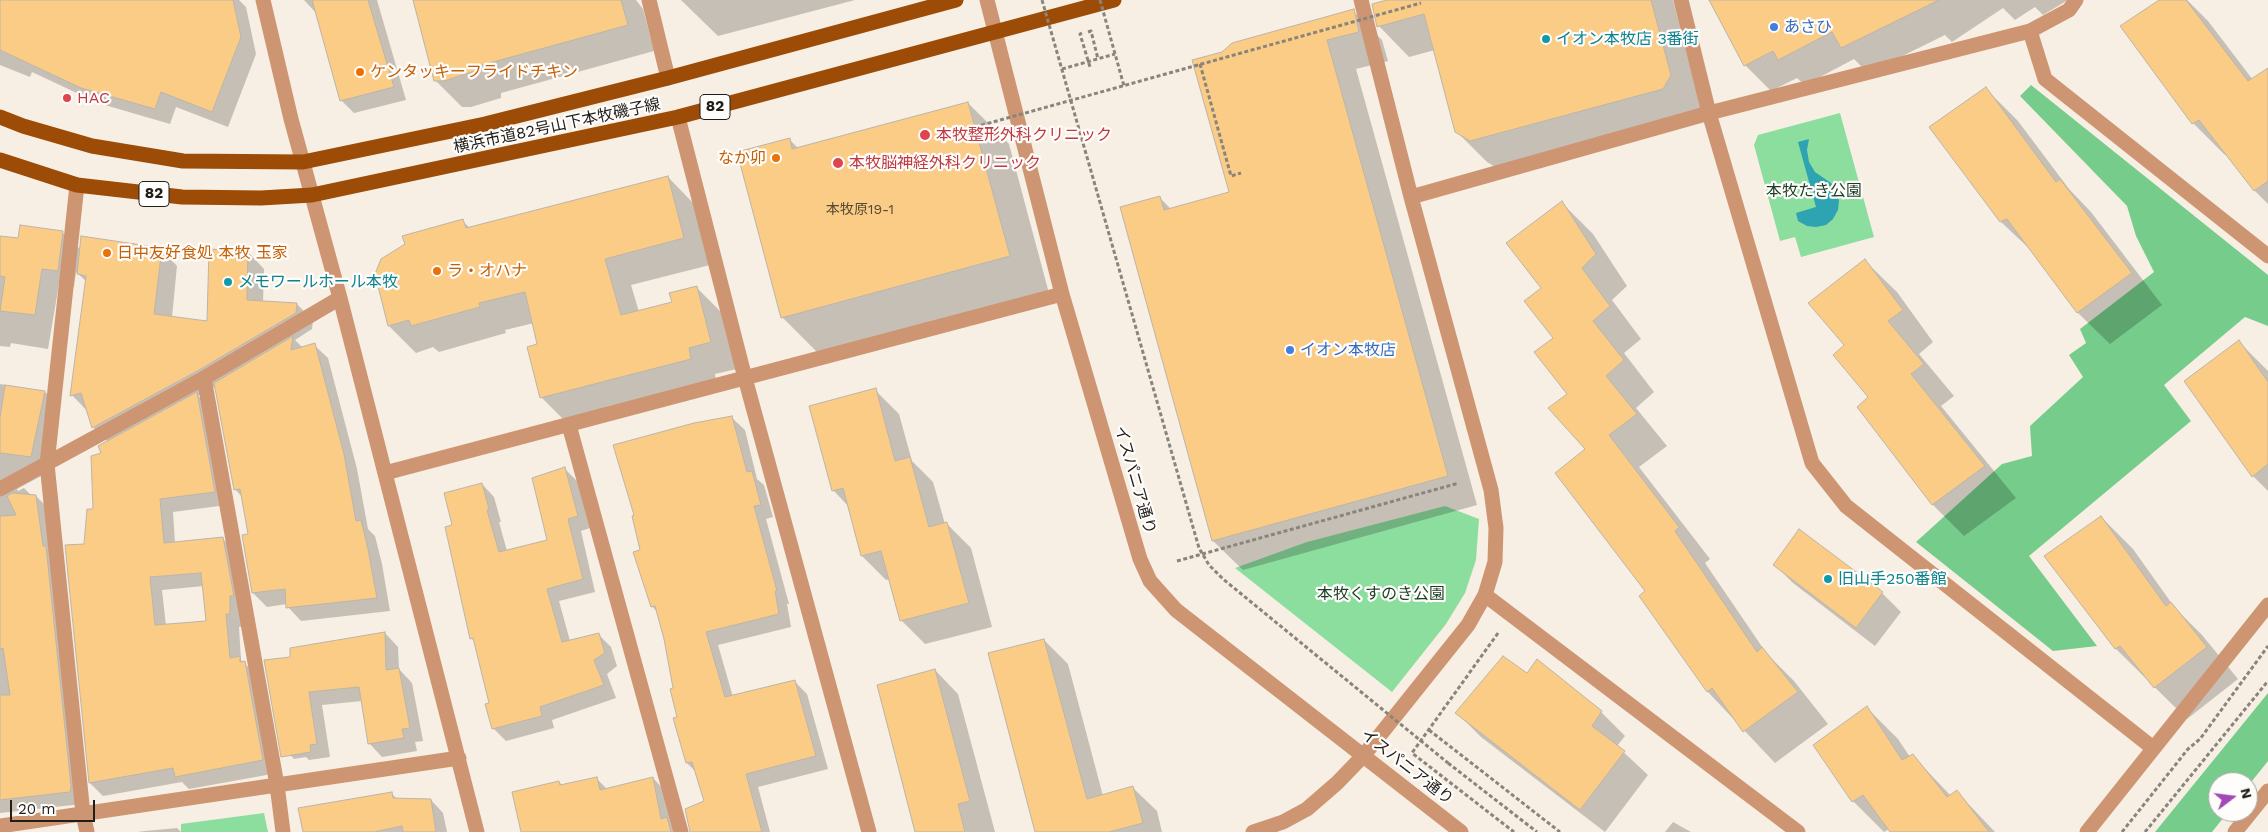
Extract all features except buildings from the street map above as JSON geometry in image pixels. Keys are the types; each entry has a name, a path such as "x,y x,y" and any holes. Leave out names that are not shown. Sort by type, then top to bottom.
{"main road":[{"name":"横浜市道82号山下本牧磯子線","path":"0,117 23,126 92,146 183,161 303,162 485,124 668,78 956,0"},
{"name":"横浜市道82号山下本牧磯子線","path":"0,160 77,184 182,197 261,198 312,195 678,117 1114,0"}],"street":[{"path":"263,0 303,162 340,298 477,832"},
{"path":"649,0 668,78"},
{"name":"イスパニア通り","path":"987,0 1062,294 1140,559 1150,581 1163,598 1176,610 1461,832"},
{"path":"1253,832 1283,822 1307,809 1364,755 1468,625 1485,595 1494,562 1496,528 1492,490 1411,197 1361,0"},
{"path":"1681,0 1709,113 1812,463 1846,506 2153,748"},
{"path":"1411,197 1709,113 2030,31 2069,10 2076,0"},
{"path":"2030,31 2045,79 2268,256"},
{"path":"678,117 745,378 869,832"},
{"path":"77,184 47,464 83,814 87,832"},
{"path":"385,473 1062,294"},
{"path":"0,489 204,378 340,298"},
{"path":"204,378 277,785 283,832"},
{"path":"570,425 681,832"},
{"path":"1485,595 1798,832"},
{"path":"2087,832 2268,605"},
{"path":"0,826 458,758"},
{"path":"2235,832 2268,791"}],"path":[{"path":"1042,0 1198,548 1208,565 1433,750 1537,832"},
{"path":"1100,0 1124,86"},
{"path":"975,127 1421,3"},
{"path":"1090,67 1080,34 1091,31 1098,59"},
{"path":"1062,69 1115,54"},
{"path":"1200,64 1231,176 1242,173"},
{"path":"1177,561 1459,484"},
{"path":"1512,615 1412,753 1514,832"},
{"path":"2122,832 2188,749 2200,739 2268,646"},
{"path":"2145,832 2268,681"},
{"path":"1429,730 1560,832"}],"green space":[{"path":"2031,85 2268,275 2268,326 2245,317 2164,385 2191,421 2029,556 2097,646 2053,651 1916,542 2002,464 2032,456 2030,426 2083,377 2069,355 2086,343 2080,329 2154,272 2136,236 2127,206 2020,96"},
{"name":"本牧たき公園","path":"1840,113 1874,237 1801,257 1795,237 1780,241 1754,145 1758,135"},
{"name":"本牧くすのき公園","path":"1445,506 1479,519 1476,560 1465,593 1446,624 1392,692 1235,568 1307,542"},
{"path":"2268,693 2268,761 2258,774 2208,772 2208,822 2220,822 2212,832 2155,832"},
{"path":"264,813 268,832 181,832 181,824"}],"water":[{"path":"1809,139 1807,150 1809,162 1815,172 1831,183 1837,191 1839,201 1838,210 1833,219 1826,225 1816,227 1807,226 1798,221 1796,213 1816,207 1798,142"}],"place":[{"name":"あさひ","path":"1774,27"},
{"name":"イオン本牧店 3番街","path":"1546,39"},
{"name":"ケンタッキーフライドチキン","path":"360,72"},
{"name":"HAC","path":"67,98"},
{"name":"本牧整形外科クリニック","path":"925,135"},
{"name":"なか卯","path":"776,158"},
{"name":"本牧脳神経外科クリニック","path":"838,163"},
{"name":"日中友好食処 本牧 玉家","path":"107,253"},
{"name":"ラ・オハナ","path":"437,271"},
{"name":"メモワールホール本牧","path":"228,282"},
{"name":"イオン本牧店","path":"1290,350"},
{"name":"旧山手250番館","path":"1828,579"}]}
